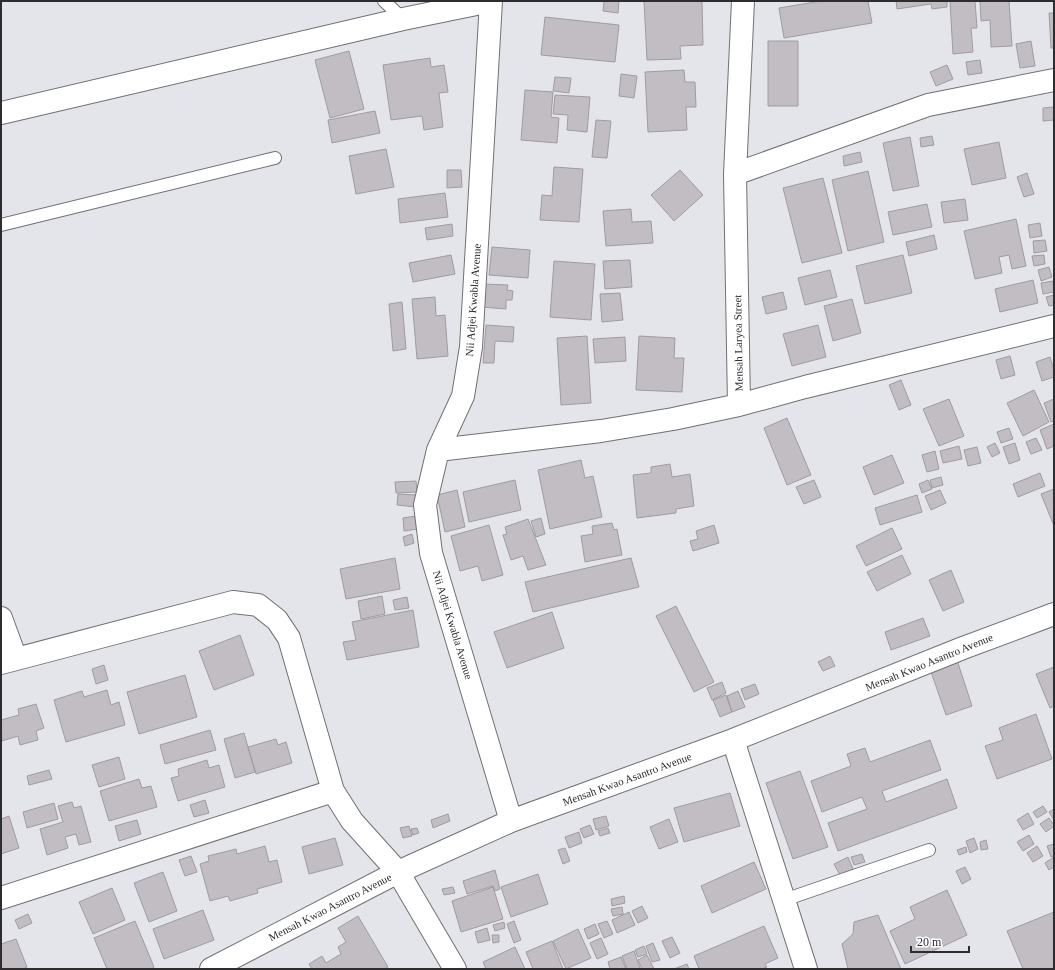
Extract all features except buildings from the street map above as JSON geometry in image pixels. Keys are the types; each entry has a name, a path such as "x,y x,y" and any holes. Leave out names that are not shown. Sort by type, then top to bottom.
{"street":[{"path":"1,113 403,19 491,1"},
{"name":"Nii Adjei Kwabla Avenue","path":"491,1 472,347 463,396 438,450 425,504 431,553 511,821"},
{"name":"Mensah Laryea Street","path":"438,450 601,431 673,419 739,405 735,174 743,1"},
{"path":"735,174 928,105 1054,80"},
{"path":"739,405 813,385 1054,326"},
{"path":"1,618 8,661 233,602 258,606 277,620 289,638 333,791 352,821 398,872 455,969"},
{"name":"Mensah Kwao Asantro Avenue","path":"212,969 398,872 511,821 733,740 963,648 1054,614"},
{"path":"733,740 806,969"},
{"path":"1,898 333,791"}],"lane":[{"path":"384,1 403,19"},
{"path":"1,225 275,158"},
{"path":"784,900 929,850"}]}
